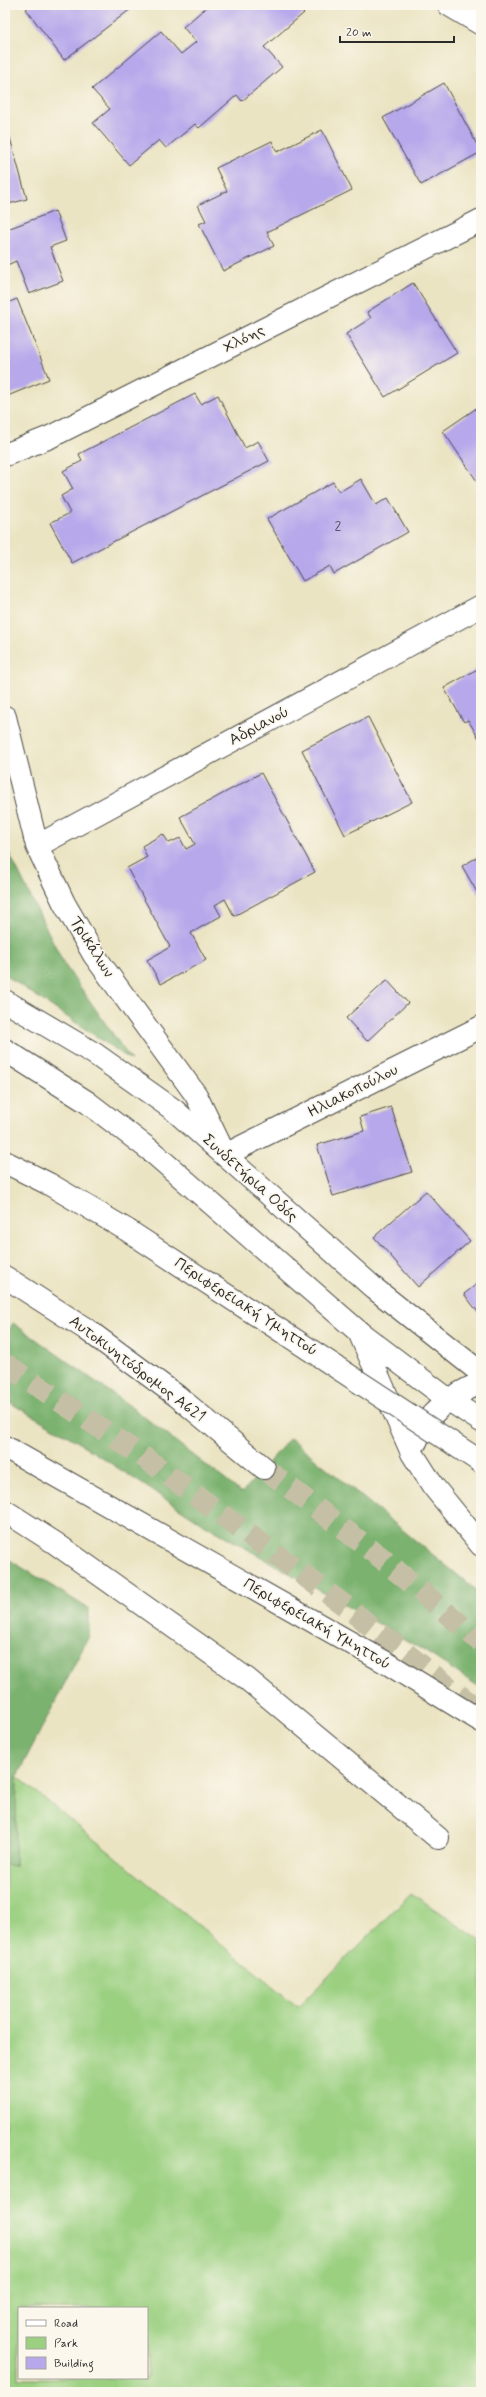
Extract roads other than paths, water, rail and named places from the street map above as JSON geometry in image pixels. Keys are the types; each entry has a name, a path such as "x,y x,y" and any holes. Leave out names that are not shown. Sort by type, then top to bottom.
{"main road":[{"path":"448,5 481,24"},
{"name":"Χλόης","path":"5,455 50,437 481,220"},
{"name":"Αδριανού","path":"37,846 481,606"},
{"name":"Τρικάλων","path":"5,717 37,846 64,903 94,955 196,1095 225,1155"},
{"name":"Συνδετήρια Οδός","path":"5,1001 95,1054 174,1110 375,1289 481,1373"},
{"name":"Ηλιακοπούλου","path":"225,1155 481,1027"},
{"path":"5,1050 87,1102 150,1150 359,1332 449,1400 481,1421"},
{"name":"Περιφερειακή Υμηττού","path":"5,1162 49,1184 127,1230 481,1462"},
{"name":"Αυτοκινητόδρομος Α621","path":"5,1277 86,1329 171,1391 264,1468"},
{"path":"359,1332 412,1453 433,1486 481,1544"},
{"path":"412,1453 426,1424 449,1400 481,1383"},
{"name":"Περιφερειακή Υμηττού","path":"5,1447 390,1665 481,1721"},
{"path":"5,1511 86,1564 247,1679 438,1838"}],"tunnel":[{"path":"5,1364 148,1460 344,1605 478,1710"},
{"path":"264,1468 379,1556 481,1642"}]}
